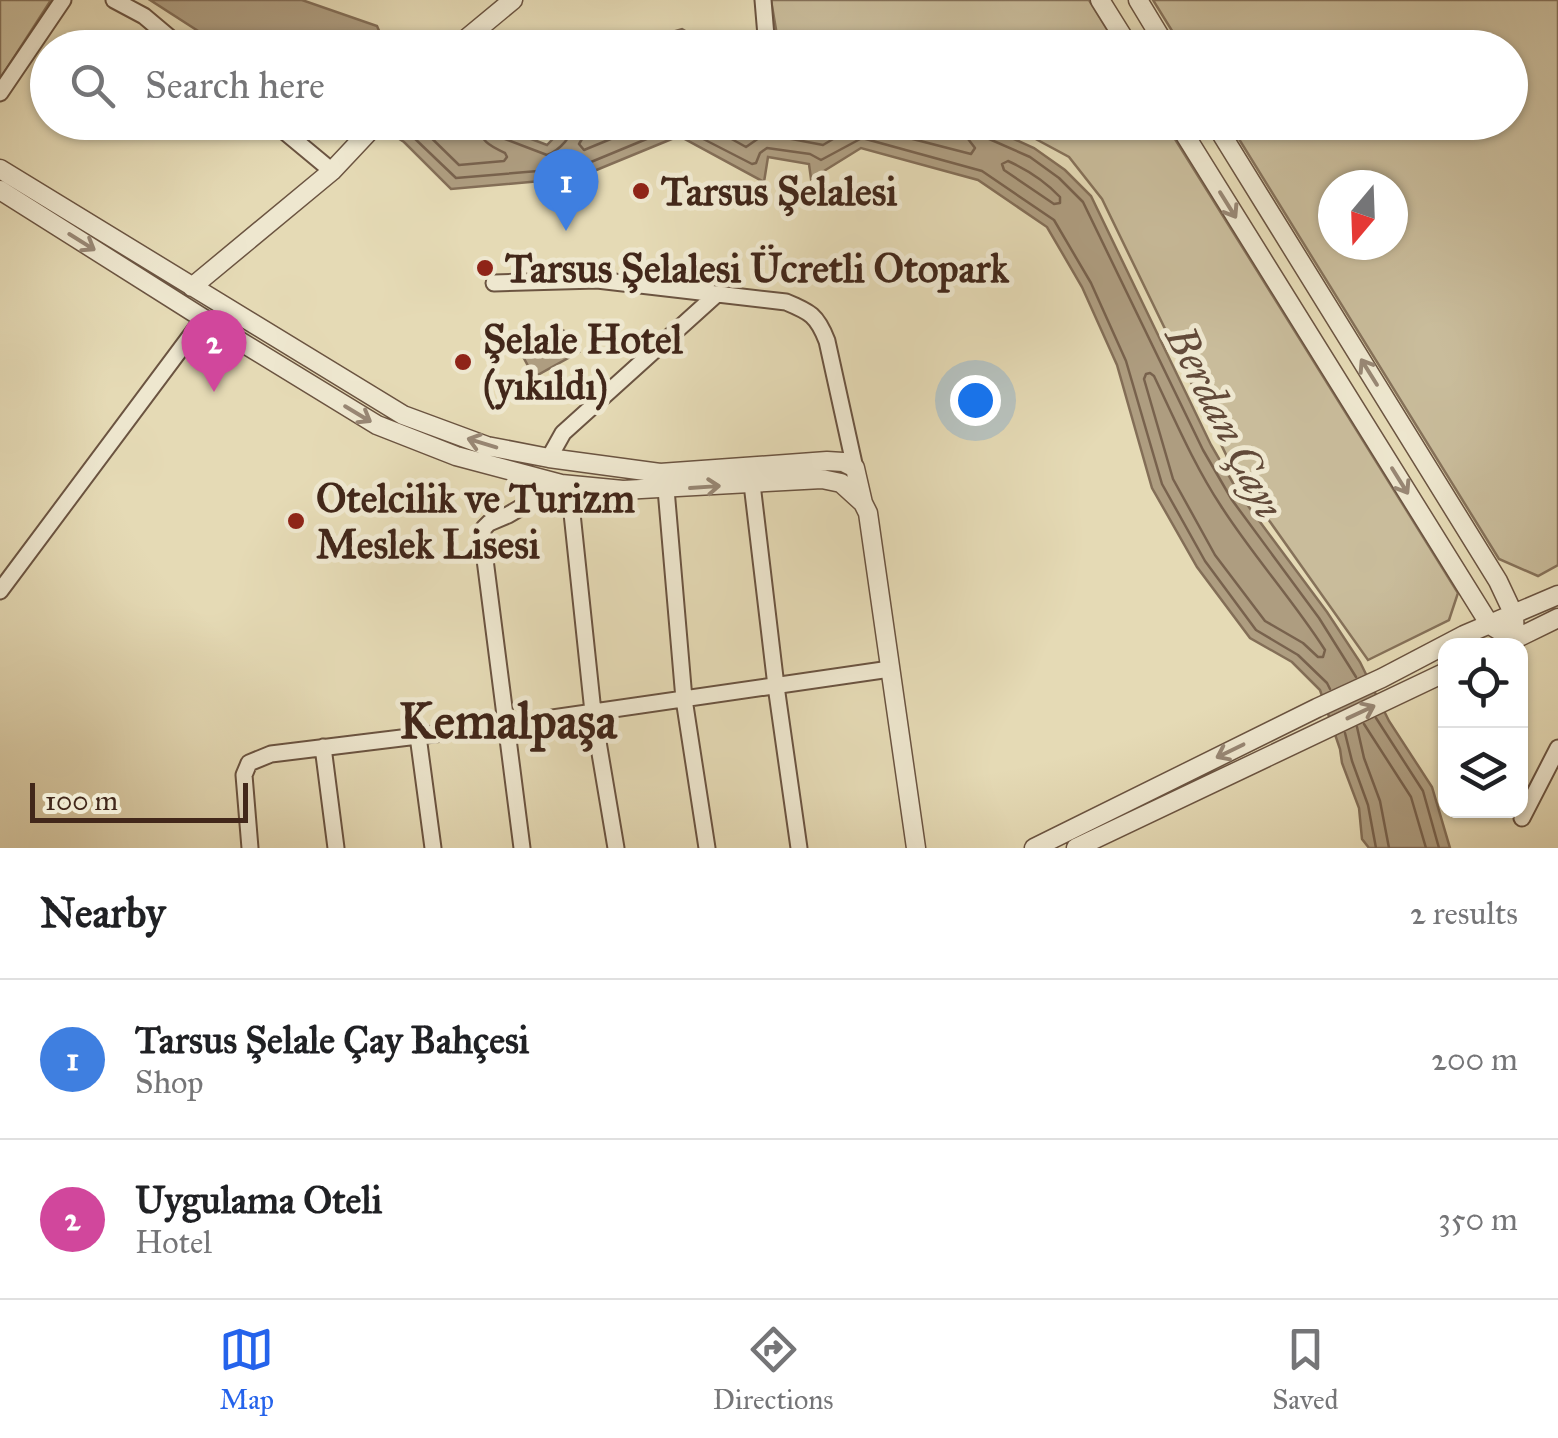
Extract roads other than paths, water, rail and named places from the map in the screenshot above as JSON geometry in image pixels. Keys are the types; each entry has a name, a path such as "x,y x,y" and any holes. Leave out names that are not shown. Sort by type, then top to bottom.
{"street":[{"path":"43,30 63,0"},
{"path":"114,0 161,30"},
{"path":"477,30 513,0"},
{"path":"763,0 765,30"},
{"path":"1100,0 1119,30"},
{"path":"1138,0 1157,30"},
{"path":"0,93 30,49"},
{"path":"295,140 332,171"},
{"path":"192,287 332,171 362,140"},
{"path":"1188,140 1490,625 1503,638"},
{"path":"1225,140 1498,581 1514,615 1509,638"},
{"path":"0,169 403,415 487,446 660,473 827,461 855,468"},
{"path":"0,190 377,425 456,456 565,484 623,490 822,479 841,483 863,503"},
{"path":"494,283 597,280 786,302 811,312 828,341 868,513 916,848"},
{"path":"548,458 563,433 716,294"},
{"path":"0,591 203,318"},
{"path":"565,484 593,712 616,848"},
{"path":"522,848 482,536 490,523 565,484"},
{"path":"752,484 799,848"},
{"path":"666,490 684,699 707,848"},
{"path":"1034,848 1464,635 1558,595"},
{"path":"1518,638 1558,618"},
{"path":"250,848 244,775 249,763 271,754 890,670"},
{"path":"1076,848 1438,676"},
{"path":"418,736 433,848"},
{"path":"323,747 336,848"},
{"path":"1528,806 1558,748"}],"water":[{"path":"150,0 302,0 377,26 379,30 197,30"},
{"path":"401,140 534,140 547,145 552,140 669,140 594,171 552,180 451,189"},
{"path":"686,140 1016,140 1065,170 1091,196 1211,445 1240,495 1360,662 1389,721 1432,787 1438,818 1450,848 1369,848 1362,839 1359,808 1320,690 1292,662 1250,638 1197,567 1152,488 1117,365 1082,287 1047,227 978,180 861,148 811,179 809,164 768,157 764,182"},
{"path":"553,324 569,334 579,352 534,377 519,349 547,335"}],"place":[{"name":"Tarsus Şelalesi","path":"641,191"},
{"name":"Tarsus Şelale Çay Bahçesi","path":"566,231"},
{"name":"Tarsus Şelalesi Ücretli Otopark","path":"485,268"},
{"name":"Şelale Hotel (yıkıldı)","path":"463,362"},
{"name":"Uygulama Oteli","path":"214,392"},
{"name":"Otelcilik ve Turizm Meslek Lisesi","path":"296,521"}],"district":[{"name":"Kemalpaşa","path":"508,721"}],"water label":[{"name":"Berdan Çayı","path":"1225,422"}]}
